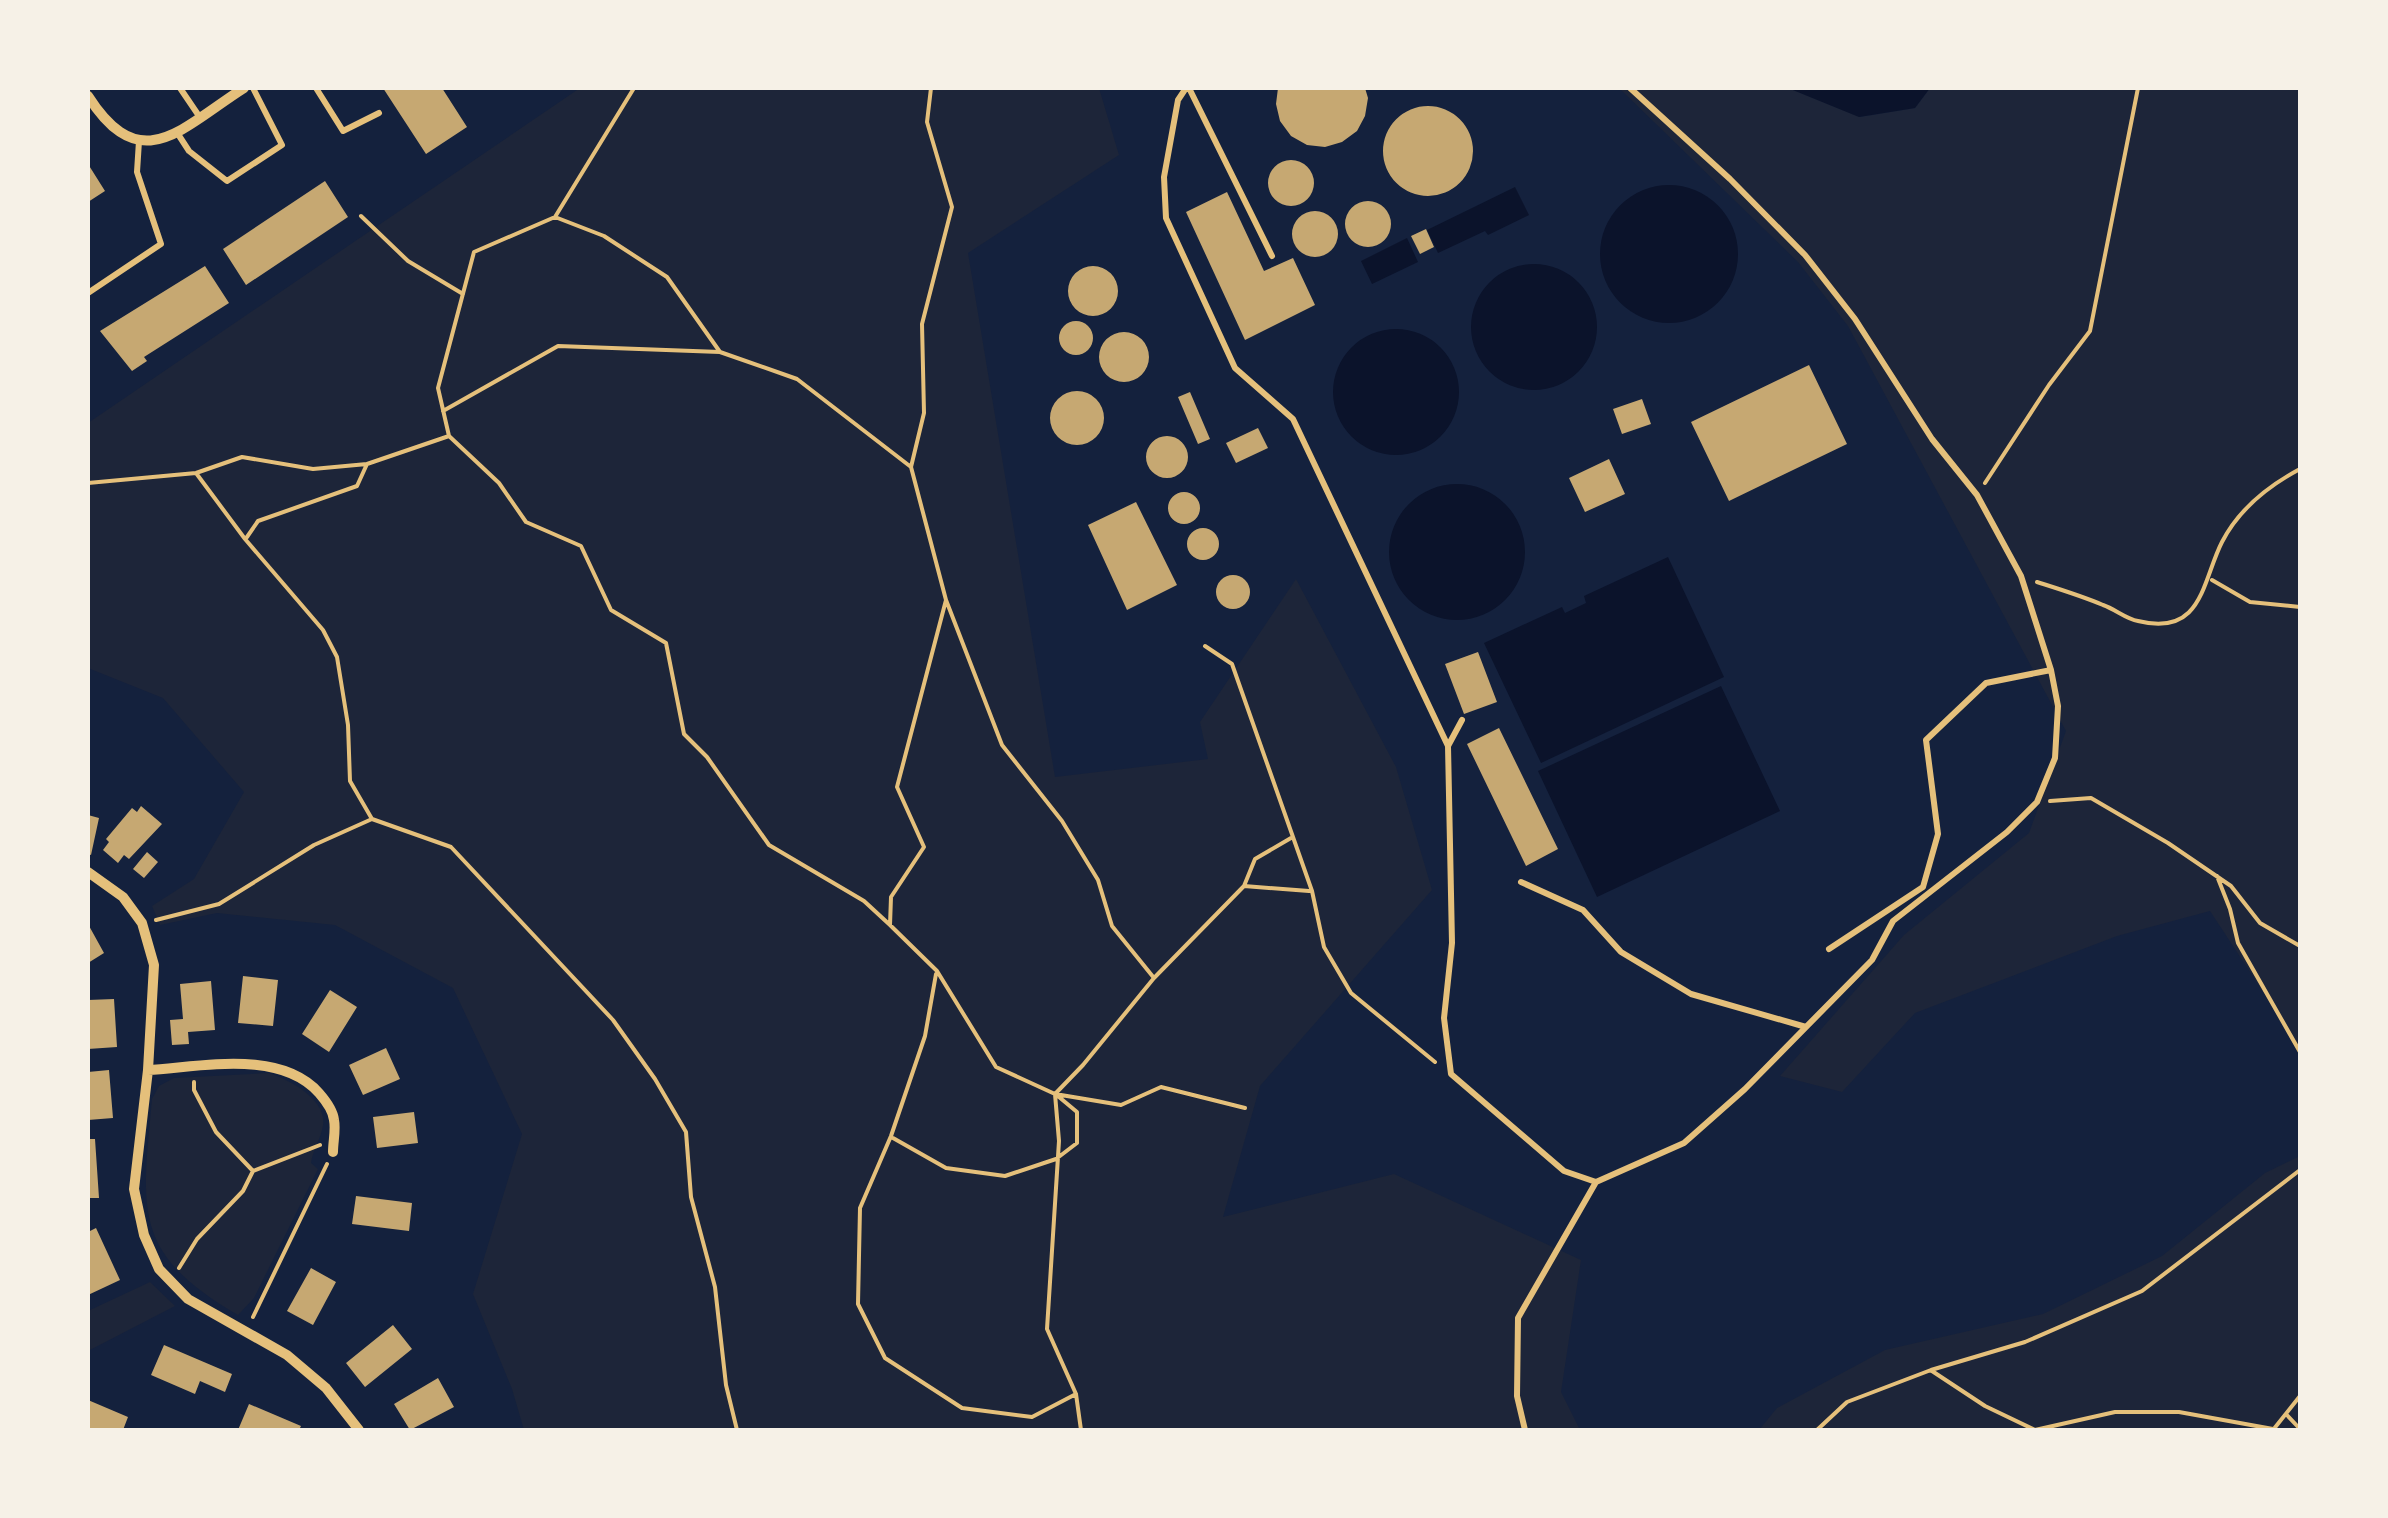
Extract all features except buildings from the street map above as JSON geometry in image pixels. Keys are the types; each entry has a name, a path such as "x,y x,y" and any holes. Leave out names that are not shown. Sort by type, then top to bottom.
{"street":[{"path":"88,96 104,121 119,134 139,142 163,139 244,88"},
{"path":"88,872 123,897 142,923 154,965 148,1070 134,1190 144,1235 159,1269 188,1299 287,1355 326,1388 359,1430"},
{"path":"148,1070 266,1064 292,1071 327,1102 334,1118 333,1146"}],"lane":[{"path":"180,88 199,116"},
{"path":"176,131 189,151 227,180 282,145 253,88"},
{"path":"316,88 343,131 379,113"},
{"path":"1272,256 1187,88 1178,100 1164,177 1166,218 1234,368 1293,419 1448,746 1452,943 1444,1018 1450,1074 1564,1171 1596,1182"},
{"path":"1525,1430 1517,1396 1518,1318 1596,1182 1684,1143 1745,1089 1872,960 1893,921 2006,832 2036,802 2055,758 2058,706 2051,670 2021,576 1977,495 1932,439 1855,319 1805,255 1730,179 1630,88"},
{"path":"88,293 162,244 138,172 139,142"},
{"path":"1830,950 1923,887 1938,834 1926,740 1986,682 2051,670"},
{"path":"1448,746 1462,720"},
{"path":"1521,882 1583,910 1621,952 1690,994 1806,1027"}],"path":[{"path":"634,88 555,217 474,252 438,388 449,436 499,483 526,522 581,546 611,610 666,643 684,734 707,757 769,846 864,901 890,925 936,971 996,1067 1055,1094 1121,1104 1161,1088 1244,1108"},
{"path":"931,88 926,122 952,208 922,324 924,413 911,467 946,600 1002,745 1062,821 1098,880 1112,926 1154,978"},
{"path":"1977,495 2049,385 2090,331 2138,88"},
{"path":"361,216 408,260 463,294"},
{"path":"555,217 604,236 667,277 720,352"},
{"path":"443,411 558,346 720,352 796,379 911,467"},
{"path":"88,483 196,473 242,457 314,469 367,464 449,436"},
{"path":"245,539 258,521 357,486 367,464"},
{"path":"2021,576 2106,606 2137,622 2167,623 2190,613 2210,579 2221,544 2242,513 2272,484 2300,470"},
{"path":"196,473 245,539 322,630 337,657 348,725 350,781 372,819 451,847 612,1020 655,1079 686,1132 691,1197 716,1287 726,1385 736,1430"},
{"path":"2210,579 2250,602 2300,608"},
{"path":"890,925 892,897 924,847 896,787 946,600"},
{"path":"1205,646 1232,664 1312,891 1324,947 1351,993 1450,1074"},
{"path":"2036,802 2091,798 2217,876 2231,886 2260,923 2300,946"},
{"path":"142,923 218,904 314,845 372,819"},
{"path":"1081,1430 1076,1394 1047,1328 1059,1141 1055,1094 1154,978 1244,886 1255,859 1291,838"},
{"path":"2217,876 2238,942 2300,1052"},
{"path":"1244,886 1312,891"},
{"path":"936,971 925,1036 891,1136 860,1208 858,1304 885,1358 962,1408 1032,1416 1076,1394"},
{"path":"195,1068 194,1090 216,1132 253,1171"},
{"path":"891,1136 946,1168 1006,1176 1056,1160 1078,1143 1076,1112 1055,1094"},
{"path":"171,1281 197,1240 244,1191 253,1171 333,1146"},
{"path":"245,1330 260,1308 333,1146"},
{"path":"1817,1430 1847,1402 1930,1370 2025,1342 2142,1291 2300,1170"},
{"path":"1930,1370 1985,1406 2035,1430 2115,1412 2179,1412 2273,1430 2300,1396"},
{"path":"2286,1414 2300,1428"},
{"path":"2068,1422 2072,1430"}],"shaded area":[{"path":"580,88 1099,88 1119,155 968,253 1055,777 1208,759 1200,722 1296,579 1396,767 1432,890 1260,1086 1223,1217 1394,1174 1581,1260 1561,1392 1580,1430 524,1430 512,1389 473,1294 522,1134 453,988 335,925 217,913 160,925 152,906 194,879 244,792 163,698 88,668 88,423"},
{"path":"1619,88 1788,88 1860,117 1915,108 1930,88 2300,88 2300,1048 2210,911 2117,936 1915,1013 1842,1092 1780,1076 1904,935 2029,833 2066,731 1848,326 1798,262"},
{"path":"1788,88 1930,88 1915,108 1859,117"},
{"path":"1669,185 1696,190 1718,205 1733,227 1738,254 1733,281 1718,303 1696,318 1669,323 1642,318 1620,303 1605,281 1600,254 1605,227 1620,205 1642,190"},
{"path":"1515,187 1529,215 1438,253 1427,230"},
{"path":"1407,238 1418,262 1372,284 1361,261"},
{"path":"1534,264 1558,268 1579,282 1593,303 1597,327 1593,351 1579,372 1558,386 1534,390 1510,386 1489,372 1475,351 1471,327 1475,303 1489,282 1510,268"},
{"path":"1396,329 1420,333 1441,347 1455,368 1459,392 1455,416 1441,437 1420,451 1396,455 1372,451 1351,437 1337,416 1333,392 1337,368 1351,347 1372,333"},
{"path":"1457,484 1483,489 1505,504 1520,526 1525,552 1520,578 1505,600 1483,615 1457,620 1431,615 1409,600 1394,578 1389,552 1394,526 1409,504 1431,489"},
{"path":"1668,557 1724,677 1541,763 1484,643 1562,607 1565,613 1586,603 1584,596"},
{"path":"1721,686 1780,811 1597,897 1538,771"},
{"path":"269,1073 296,1086 319,1107 323,1125 311,1163 318,1169 254,1298 238,1315 178,1271 161,1249 151,1225 146,1171 152,1099 159,1086 174,1078"},
{"path":"2300,1156 2300,1430 1759,1430 1777,1408 1885,1350 2043,1314 2162,1256 2265,1173"},
{"path":"150,1282 175,1306 88,1351 88,1311"}]}
